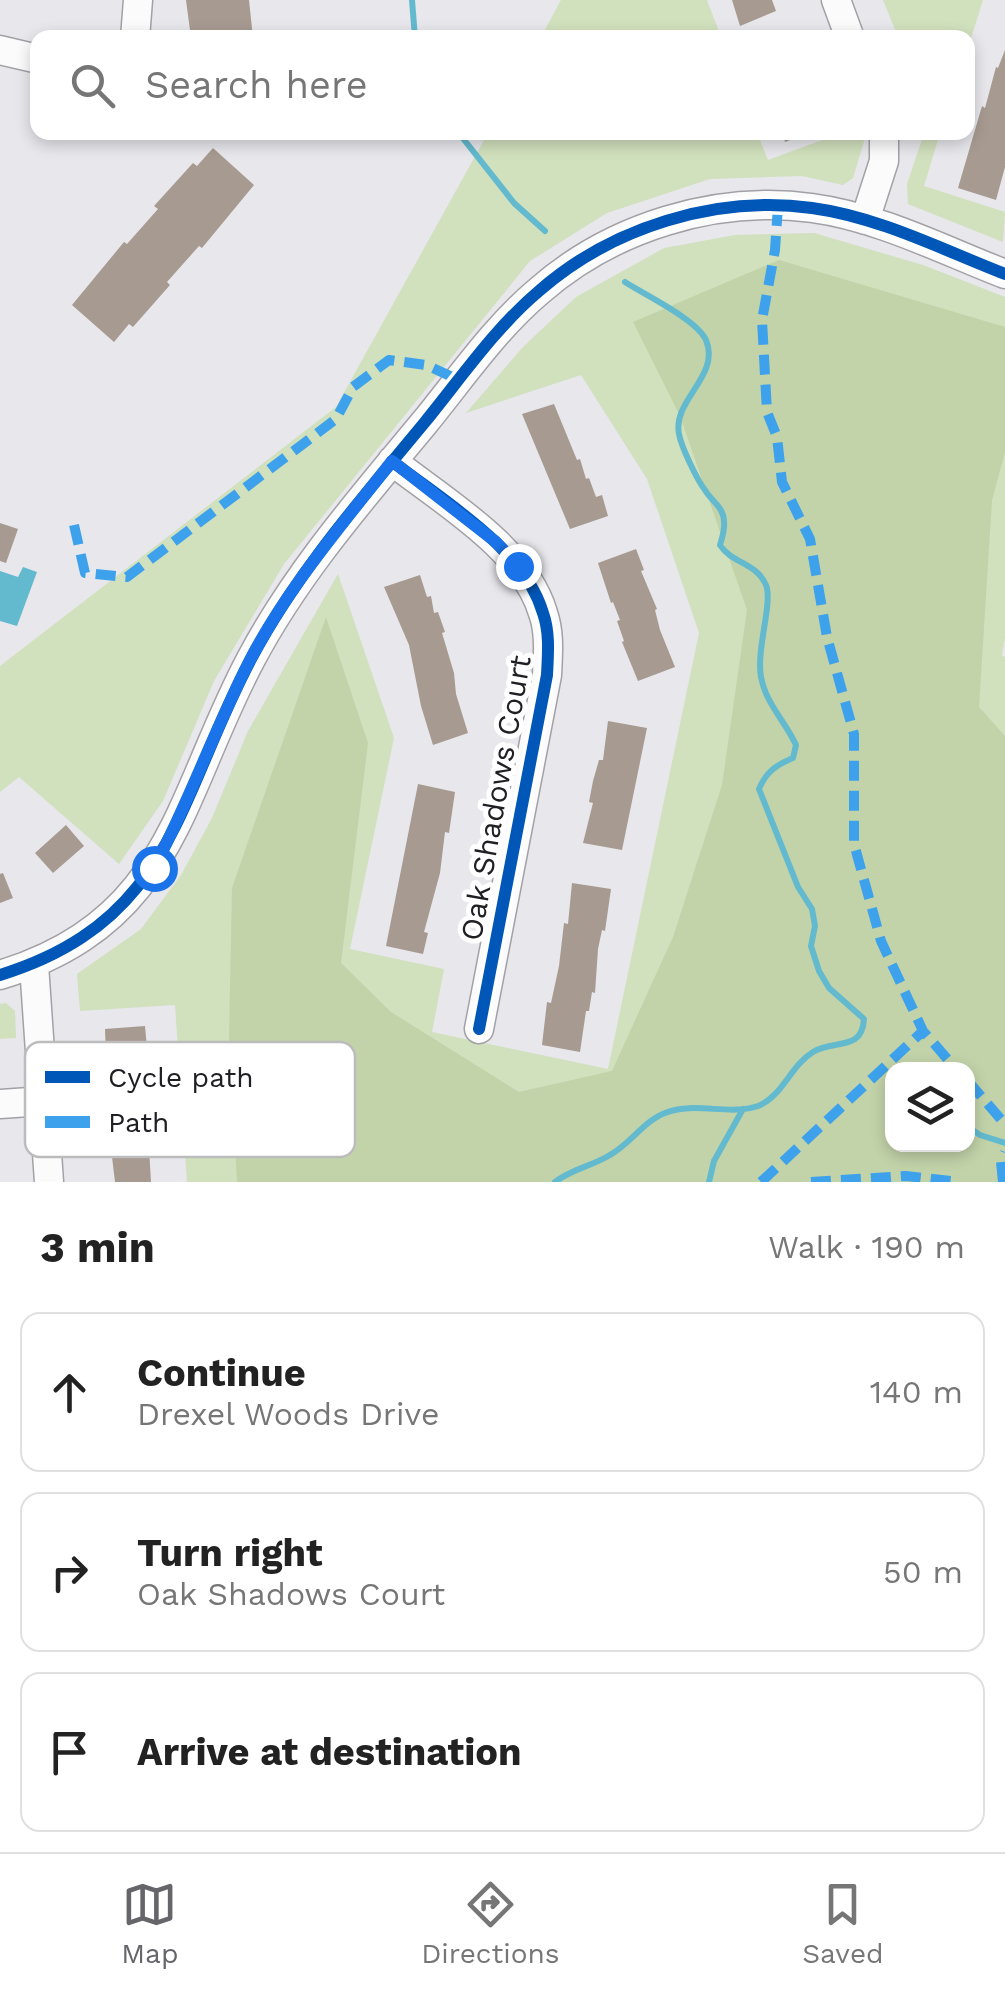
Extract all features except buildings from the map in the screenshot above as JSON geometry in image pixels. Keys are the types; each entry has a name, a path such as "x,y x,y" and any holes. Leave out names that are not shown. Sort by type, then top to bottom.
{"street":[{"path":"136,30 138,0"},
{"path":"836,0 847,30"},
{"path":"0,50 30,57"},
{"path":"864,220 884,160 884,140"},
{"path":"0,975 34,964 101,925 154,868 178,824 228,706 280,608 392,461 509,320 540,289 600,249 680,216 730,206 813,208 864,220 1005,274"},
{"name":"Oak Shadows Court","path":"392,461 496,542 518,566 544,612 549,642 479,1029"},
{"path":"34,964 40,1042"},
{"path":"0,1104 25,1102"},
{"path":"47,1157 49,1182"}],"green space":[{"path":"561,0 707,0 718,30 545,30"},
{"path":"883,0 983,0 974,30 895,30"},
{"path":"484,140 760,140 768,160 822,140 864,140 853,178 843,185 802,176 710,179 607,213 530,261 284,564 214,681 163,801 119,864 19,777 0,792 0,666 336,407"},
{"path":"922,140 938,140 924,186 1005,212 1003,242 908,204 907,184"},
{"path":"814,233 923,265 1005,297 1005,1182 187,1182 185,1157 355,1157 355,1042 178,1042 175,1005 80,1011 77,974 141,929 181,875 212,818 248,731 338,574 394,738 350,949 444,969 432,1032 608,1069 699,633 647,479 581,375 466,413 523,347 576,297 664,248 735,235"},
{"path":"779,260 1005,327 1005,452 992,500 979,707 1005,736 1005,1182 237,1182 236,1157 355,1157 355,1042 229,1042 229,1038 232,888 326,617 368,743 341,963 391,1012 519,1092 612,1071 673,937 722,785 747,610 680,416 633,322"},
{"path":"6,1003 15,1011 16,1038 0,1039 0,1004"}],"water":[{"path":"23,567 37,572 17,626 0,621 0,571 18,577"}],"waterway":[{"path":"412,0 414,30"},
{"path":"464,140 514,203 545,231"},
{"path":"555,1182 610,1155 665,1113 688,1108 735,1110 758,1106 774,1095 813,1052 853,1041 864,1019 829,988 819,971 811,946 815,926 812,909 798,887 759,789 772,770 793,758 796,745 767,696 761,677 766,585 757,572 720,545 722,512 698,479 679,434 682,410 707,365 706,340 681,316 625,282"},
{"path":"709,1182 714,1161 743,1109"},
{"path":"975,1132 1005,1143"}],"marked path":[{"path":"778,206 775,250 762,320 767,412 777,437 782,482 810,539 827,637 854,734 854,844 881,941 923,1031 950,1062"},
{"path":"74,525 85,573 127,577 336,419 353,387 389,360 426,365 459,380"},
{"path":"761,1182 923,1031"},
{"path":"975,1089 1005,1124"},
{"path":"1003,1182 1001,1162 1005,1152"},
{"path":"811,1182 906,1176 960,1182"}],"cycle path":[{"path":"0,975 58,952 102,922 136,888 163,849 251,659 289,596 355,507 493,337 523,305 568,269 599,249 667,221 739,206 776,205 862,219 1005,274"},
{"path":"392,461 479,528 519,567 533,589 547,628 547,675 479,1029"}],"route":[{"path":"154,868 178,824 228,706 280,608 392,461 496,542 518,566"}]}
